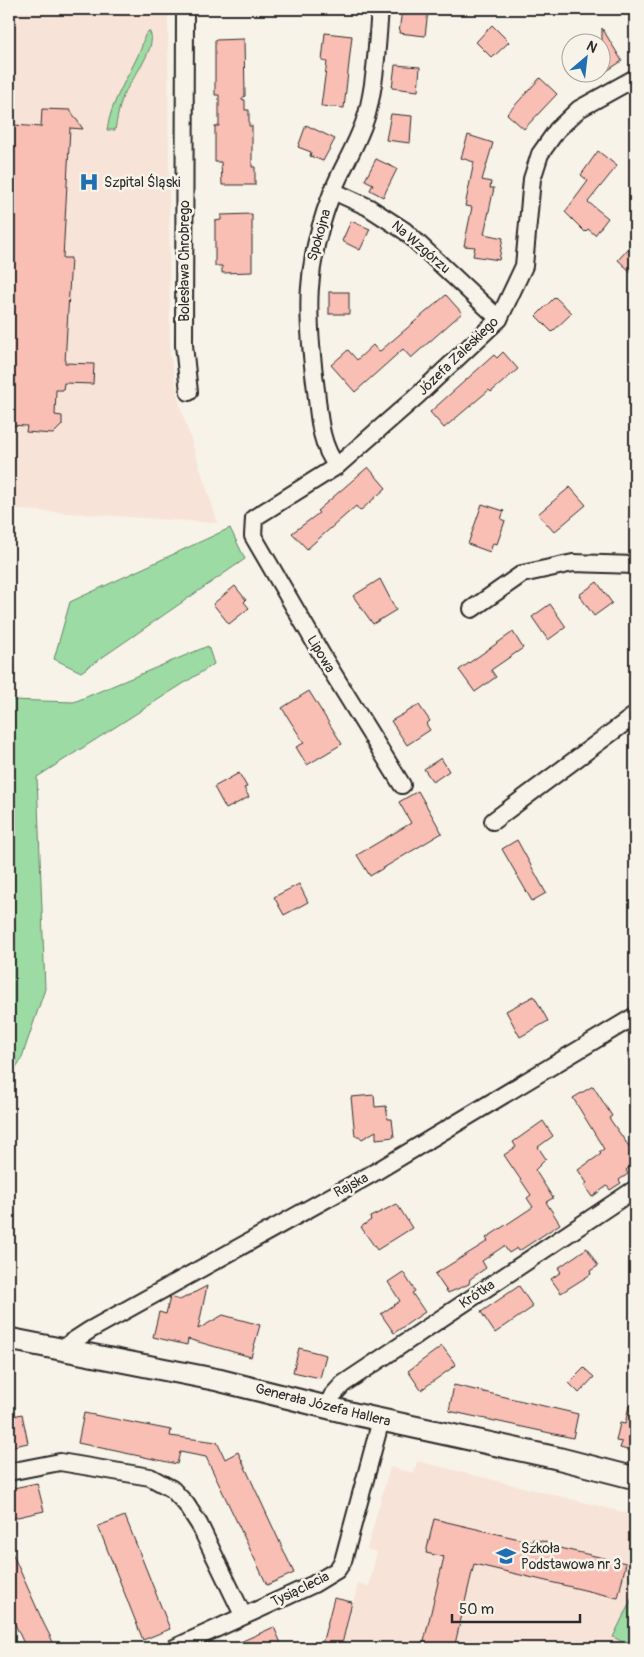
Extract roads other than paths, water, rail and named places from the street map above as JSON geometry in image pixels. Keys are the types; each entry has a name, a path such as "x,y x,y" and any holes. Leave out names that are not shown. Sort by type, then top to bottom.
{"street":[{"name":"Bolesława Chrobrego","path":"185,9 184,345 189,392"},
{"name":"Spokojna","path":"337,466 329,456 324,443 309,338 310,268 318,229 332,191 367,115 372,92 380,9"},
{"name":"Józefa Zaleskiego","path":"254,518 337,466 417,396 499,319 524,266 532,179 540,154 557,130 578,109 635,78"},
{"name":"Na Wzgórzu","path":"332,191 368,207 404,231 499,319"},
{"name":"Lipowa","path":"254,518 253,536 326,662 402,785"},
{"path":"472,609 522,574 573,563 635,565"},
{"path":"493,821 635,715"},
{"name":"Rajska","path":"68,1352 70,1343 90,1330 377,1171 635,1016"},
{"name":"Krótka","path":"328,1408 332,1396 343,1384 635,1189"},
{"name":"Generała Józefa Hallera","path":"9,1339 218,1380 328,1408 537,1454 635,1478"},
{"name":"Tysiąclecia","path":"174,1648 314,1584 338,1570 343,1561 381,1420"},
{"path":"9,1472 60,1462 150,1478 172,1489 186,1504 199,1524 243,1616"}],"place":[{"name":"Szpital Śląski","path":"89,182"},
{"name":"Szkoła Podstawowa nr 3","path":"506,1556"}]}
